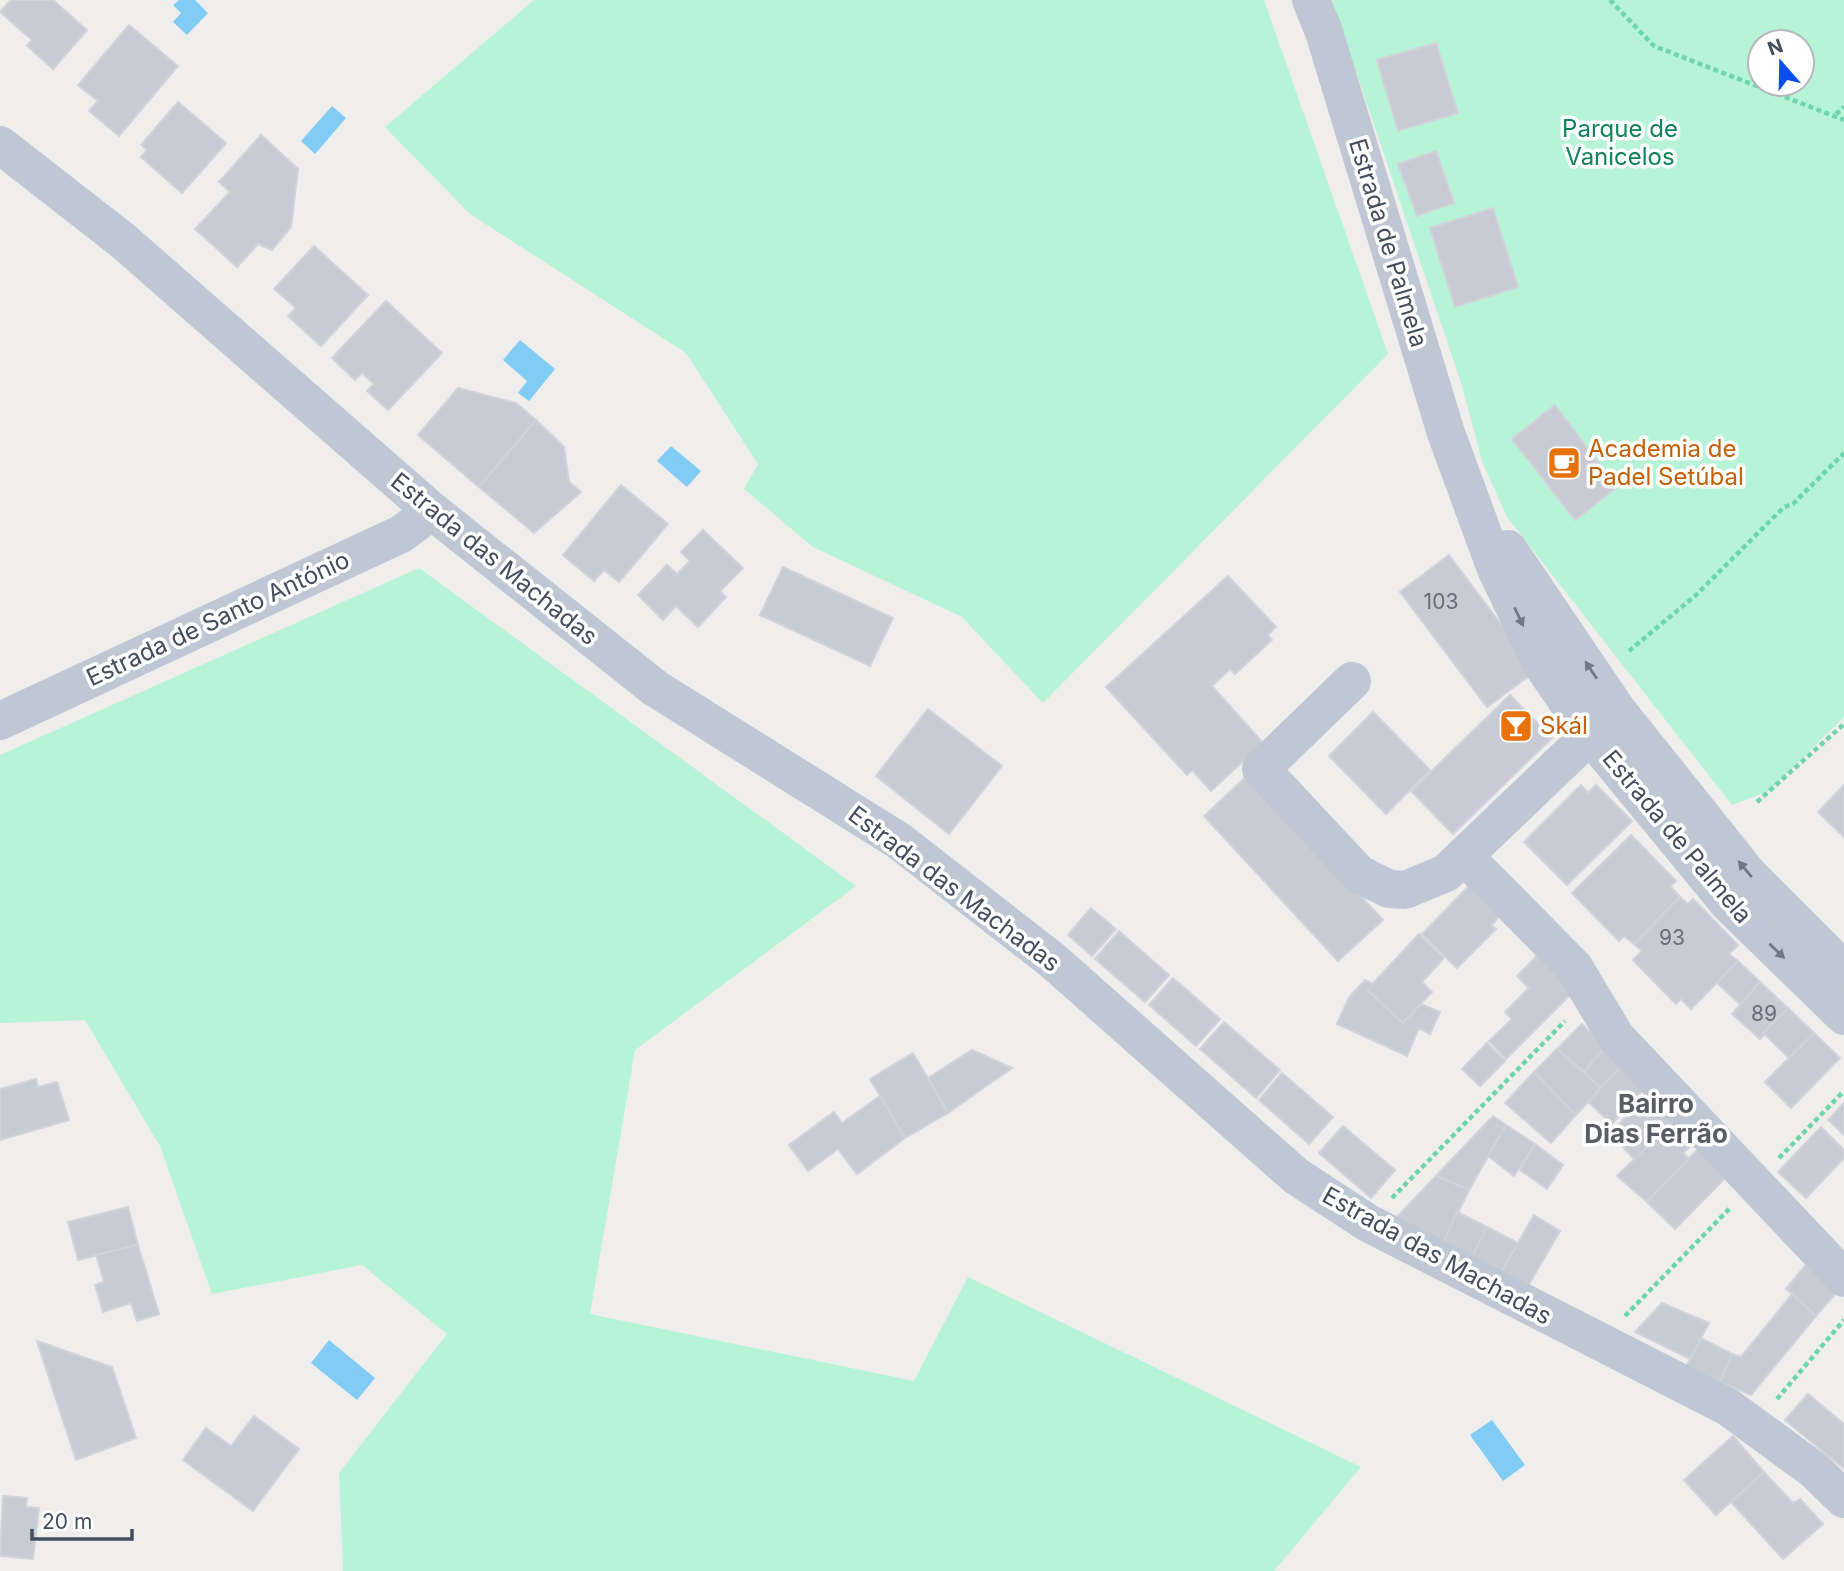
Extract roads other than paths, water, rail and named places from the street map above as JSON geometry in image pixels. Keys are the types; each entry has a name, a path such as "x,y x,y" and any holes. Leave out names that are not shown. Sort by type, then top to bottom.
{"street":[{"name":"Estrada de Palmela","path":"1311,0 1324,32 1446,433 1496,569 1541,663 1604,723 1749,876 1844,970"},
{"name":"Estrada das Machadas","path":"0,145 122,240 432,511 655,688 899,841 1052,960 1296,1176 1368,1223 1598,1343 1692,1388 1755,1425 1814,1470 1844,1499"},
{"name":"Estrada de Santo António","path":"0,721 401,534 432,511"},
{"path":"1352,681 1261,769 1359,874 1373,883 1405,890 1446,873 1604,723"},
{"name":"Estrada de Palmela","path":"1604,723 1729,904 1844,1016"},
{"path":"1464,856 1574,967 1616,1037 1844,1278"}],"water":[{"path":"179,0 195,0 208,13 187,35 173,22 181,13 173,5"},
{"path":"332,106 346,118 315,154 301,141"},
{"path":"520,340 555,369 529,401 518,393 527,381 503,360"},
{"path":"671,446 701,471 687,487 657,461"},
{"path":"329,1340 375,1378 357,1400 311,1363"},
{"path":"1492,1420 1525,1465 1503,1481 1470,1435"}],"place":[{"name":"Academia de Padel Setúbal","path":"1564,463"},
{"name":"Skál","path":"1516,726"}],"district":[{"name":"Bairro Dias Ferrão","path":"1656,1119"}],"park label":[{"name":"Parque de Vanicelos","path":"1620,143"}]}
